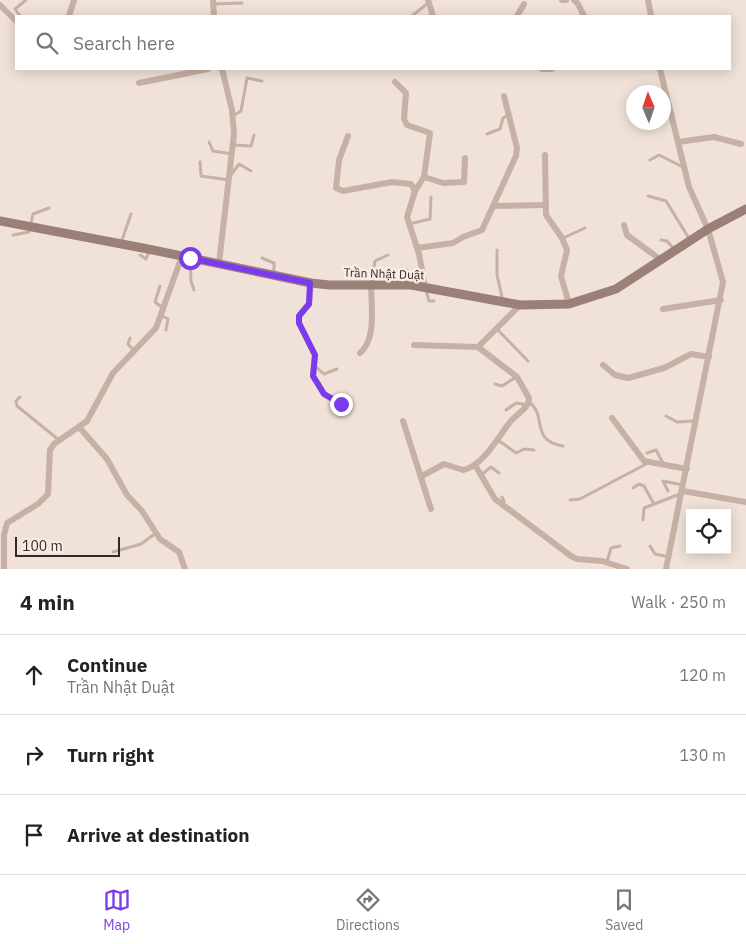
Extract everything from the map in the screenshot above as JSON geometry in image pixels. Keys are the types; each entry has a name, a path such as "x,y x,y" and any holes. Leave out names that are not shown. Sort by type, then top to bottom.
{"main road":[{"name":"Trần Nhật Duật","path":"0,221 150,249 310,283 425,286 520,305 569,304 616,290 690,240 746,209"}],"street":[{"path":"69,15 74,0"},
{"path":"574,0 584,15"},
{"path":"648,0 651,15"},
{"path":"428,1 433,15"},
{"path":"213,2 214,15"},
{"path":"518,15 524,4"},
{"path":"0,6 15,21"},
{"path":"139,83 203,70"},
{"path":"219,263 234,145 233,116 222,70"},
{"path":"660,70 692,196 708,229 722,272 723,282 666,569"},
{"path":"395,82 406,93 404,119 407,125 430,133 424,177 415,191 407,210 408,224 417,248 425,286"},
{"path":"417,248 453,244 466,235 480,232 516,156 517,140 504,96"},
{"path":"348,136 339,160 336,188 349,191 398,181 411,184 415,191"},
{"path":"678,142 714,137 741,144"},
{"path":"545,155 548,221 562,238 567,254 561,267 561,276 569,304"},
{"path":"424,177 443,182 464,182 465,158"},
{"path":"493,206 546,205"},
{"path":"624,225 627,235 661,260"},
{"path":"4,569 5,528 12,519 38,504 48,494 50,486 48,456 50,450 79,427 93,412 113,373 149,337 163,313 186,257"},
{"path":"310,283 309,304 298,319 315,355 313,376 324,394 341,404"},
{"path":"360,353 365,349 371,330 371,284"},
{"path":"663,309 720,300"},
{"path":"478,347 520,305"},
{"path":"414,345 478,347 516,377 528,404 510,422 497,440 474,465 463,470 444,464 422,476"},
{"path":"603,365 615,375 628,378 664,368 691,354 709,356"},
{"path":"612,418 640,458 649,463 687,469"},
{"path":"403,421 431,509"},
{"path":"79,427 107,459 127,496 142,511 163,543 179,552 186,569"},
{"path":"474,465 490,492 571,556 607,562 627,569"},
{"path":"683,490 746,502"}],"lane":[{"path":"19,15 15,8 26,0"},
{"path":"413,15 428,1"},
{"path":"213,2 242,3"},
{"path":"233,116 241,111 247,78 262,81"},
{"path":"487,134 500,129 503,118 509,114"},
{"path":"234,145 251,146 254,135"},
{"path":"209,142 213,150 233,154"},
{"path":"650,160 662,156 684,167"},
{"path":"200,162 201,176 230,178 239,164 251,171"},
{"path":"648,196 666,201 690,240"},
{"path":"408,224 430,220 431,197"},
{"path":"12,236 29,232 33,214 49,208"},
{"path":"121,244 131,214"},
{"path":"562,238 585,228"},
{"path":"661,240 667,241 675,250"},
{"path":"140,255 146,258 150,249"},
{"path":"498,250 497,275 503,302"},
{"path":"371,284 374,261 388,254"},
{"path":"186,257 194,290"},
{"path":"262,258 274,263 274,274"},
{"path":"407,270 411,285"},
{"path":"160,286 155,302 168,319 166,330"},
{"path":"425,286 428,300 434,301"},
{"path":"497,329 528,362"},
{"path":"130,338 128,344 134,352"},
{"path":"314,364 324,374 337,369"},
{"path":"495,384 502,386 516,377"},
{"path":"20,397 16,400 17,406 59,441"},
{"path":"506,410 516,403 528,404 535,409 543,436 550,443 564,446"},
{"path":"666,416 677,422 696,421"},
{"path":"497,440 516,453 524,449 534,450"},
{"path":"647,452 656,450 664,465"},
{"path":"570,500 580,499 649,463"},
{"path":"480,476 491,468 499,473"},
{"path":"668,491 663,481 683,490"},
{"path":"633,488 639,484 644,486 654,504"},
{"path":"643,520 644,508 683,490"},
{"path":"113,552 141,544 156,533"},
{"path":"607,562 611,548 620,546"},
{"path":"650,546 656,555 669,557"}],"route":[{"path":"190,258 242,267 310,283 309,304 299,316 299,323 315,355 312,370 313,376 324,394 341,404"}]}
